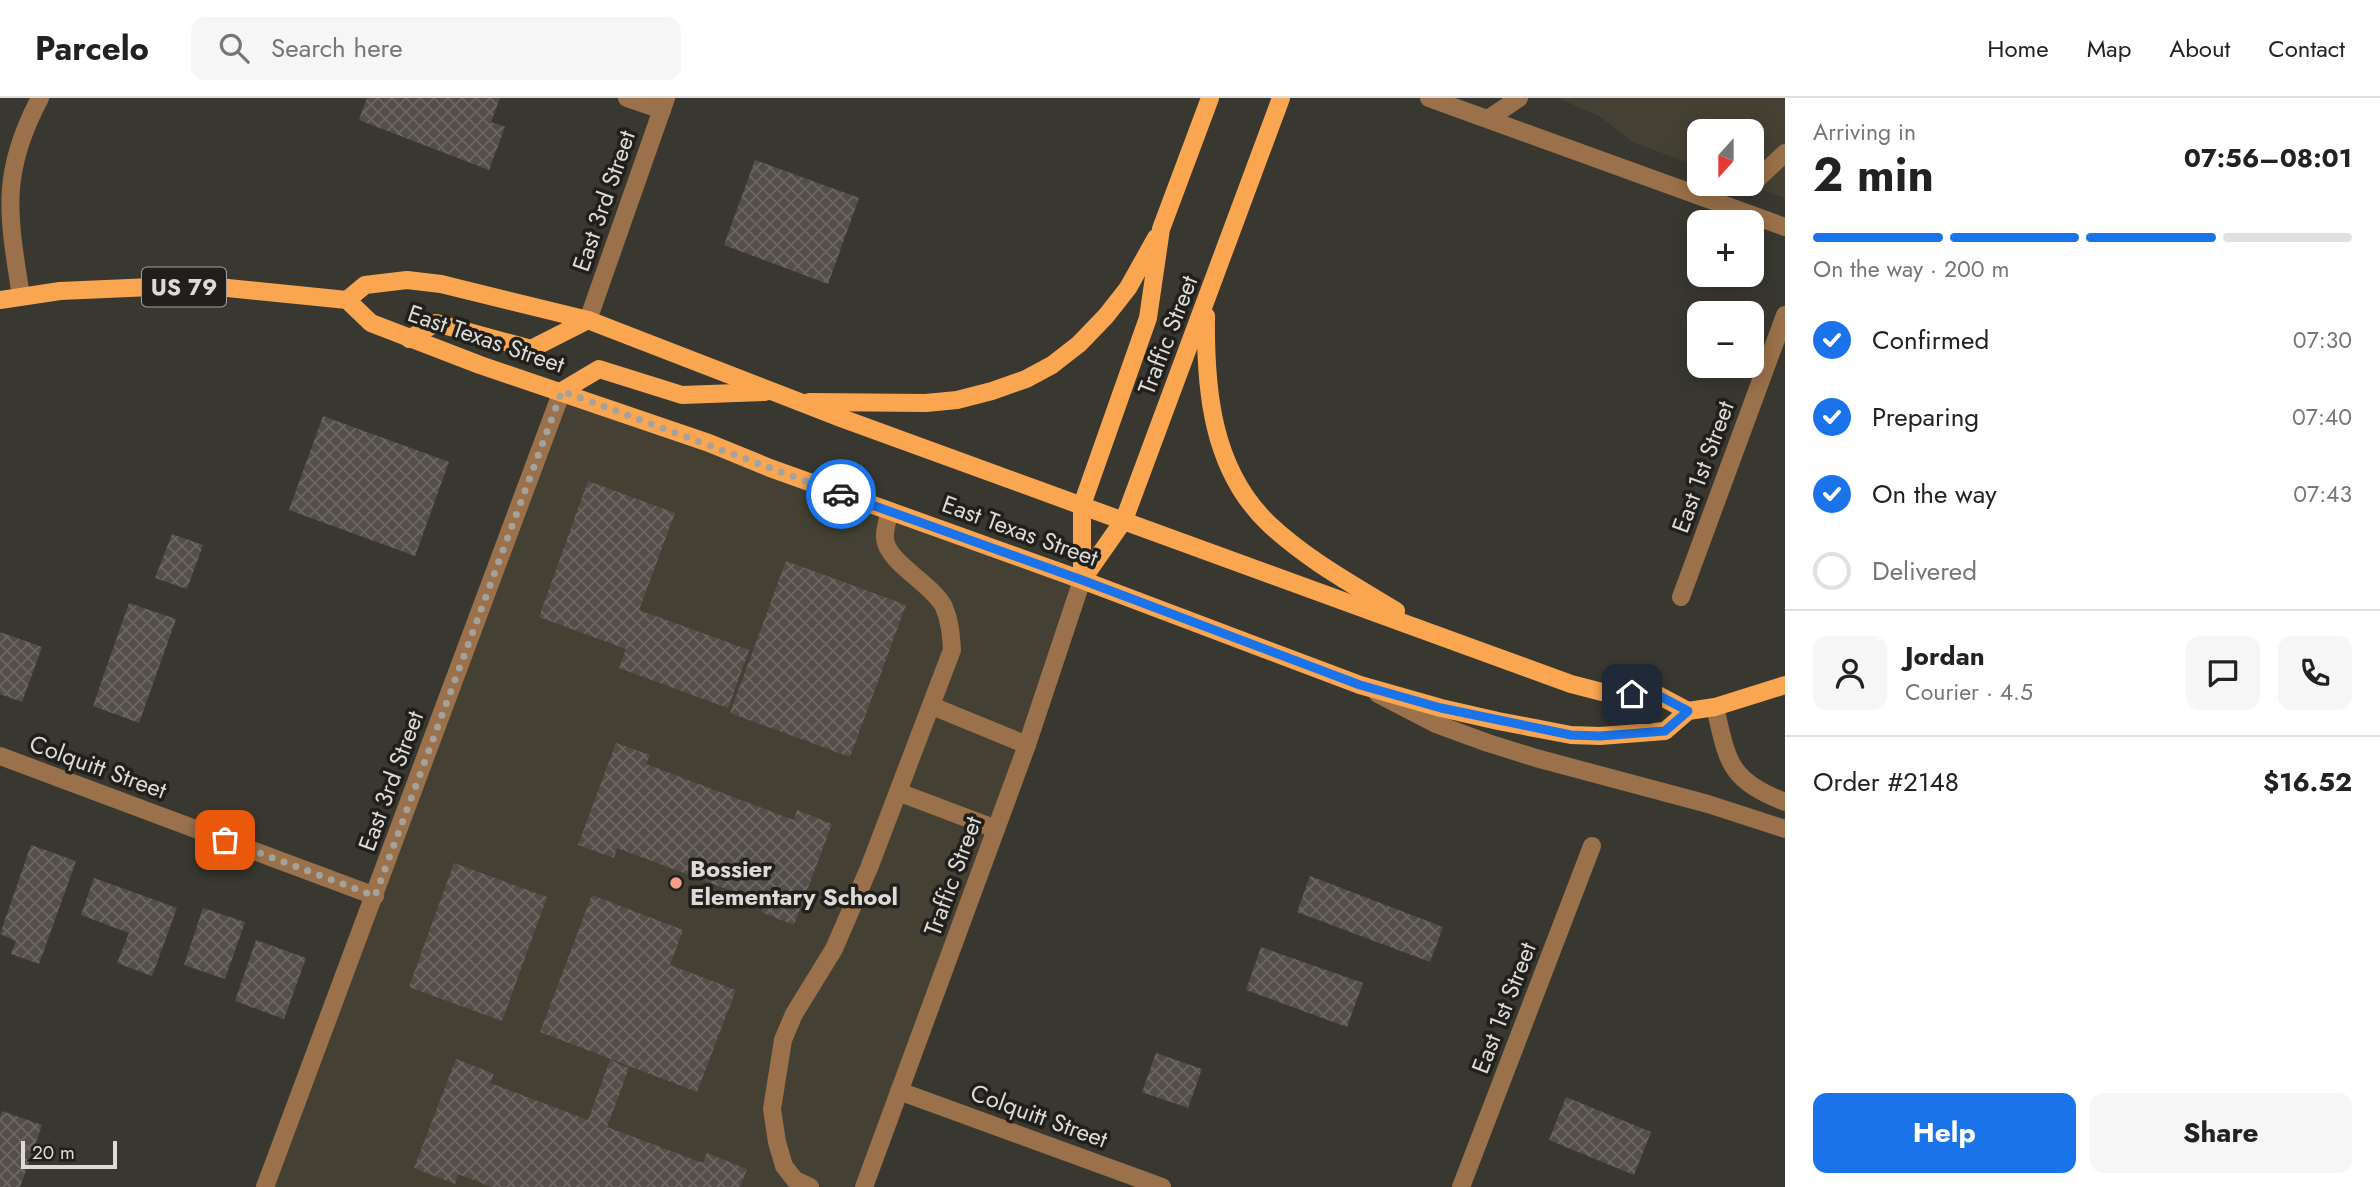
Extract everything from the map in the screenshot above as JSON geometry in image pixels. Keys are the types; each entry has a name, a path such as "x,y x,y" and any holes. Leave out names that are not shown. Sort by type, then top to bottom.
{"main road":[{"name":"Traffic Street","path":"1082,580 1082,505 1148,318 1161,229 1210,98"},
{"name":"Traffic Street","path":"1082,580 1124,520 1280,98"},
{"path":"799,402 926,403 957,400 1026,379 1052,365 1079,344 1105,316 1128,288 1161,229"},
{"name":"East Texas Street","path":"1688,711 1656,694 1602,692 1572,684 799,402 588,320 441,284 407,280 365,285 347,300 371,323 410,339 562,391 1082,580 1360,685 1441,708 1571,735 1600,736 1665,731 1688,711 1715,707 1785,685"},
{"name":"US 79","path":"0,300 101,288 218,287 347,300"},
{"path":"1206,302 1205,359 1209,399 1218,440 1246,496 1267,522 1324,568 1432,633"},
{"path":"410,339 436,323 531,349 588,320"},
{"path":"562,391 599,369 682,395 772,392"}],"street":[{"path":"21,296 7,195 11,159 25,123 40,98"},
{"path":"626,98 664,104"},
{"path":"1429,98 1785,227"},
{"path":"1488,120 1520,98"},
{"name":"East 3rd Street","path":"588,320 664,104"},
{"path":"1764,173 1785,153"},
{"path":"1727,207 1739,196"},
{"name":"East 1st Street","path":"1682,597 1785,315"},
{"name":"East 3rd Street","path":"265,1187 562,391"},
{"path":"810,1187 795,1180 784,1166 777,1142 772,1109 781,1050 794,1014 834,948 953,650 951,628 943,605 888,549 885,538 890,511"},
{"name":"Traffic Street","path":"864,1187 1027,745 1082,580"},
{"path":"1360,685 1436,724 1488,743 1708,804 1785,829"},
{"path":"932,706 1027,745"},
{"path":"1715,707 1727,758 1737,774 1751,787 1785,802"},
{"name":"Colquitt Street","path":"0,756 375,896"},
{"path":"898,792 996,828"},
{"name":"East 1st Street","path":"1461,1187 1592,846"},
{"name":"Colquitt Street","path":"899,1091 1162,1187"}],"shaded area":[{"path":"1558,98 1785,98 1785,198 1764,190 1764,119 1687,119 1687,162 1633,142 1599,116"},
{"name":"Bossier Elementary School","path":"562,391 1082,580 863,1187 267,1187"}],"building":[{"path":"367,98 500,98 491,122 505,127 489,170 359,120"},
{"path":"755,160 859,198 828,284 724,245"},
{"path":"323,416 449,462 415,556 289,510"},
{"path":"588,481 675,513 639,610 749,650 728,708 619,668 626,649 539,617"},
{"path":"172,534 203,545 187,589 155,578"},
{"path":"786,561 906,605 850,757 730,713"},
{"path":"129,603 176,619 139,723 93,706"},
{"path":"0,632 42,647 22,702 0,694"},
{"path":"616,743 650,755 646,764 794,820 797,810 832,824 794,925 761,912 764,903 617,848 614,858 578,845"},
{"path":"31,845 76,861 39,964 11,954 16,941 0,934"},
{"path":"454,863 547,897 502,1021 409,987"},
{"path":"1310,876 1443,927 1430,962 1297,912"},
{"path":"94,878 177,908 152,976 117,963 129,933 81,915"},
{"path":"592,895 683,930 670,965 736,990 697,1092 540,1032"},
{"path":"203,908 245,922 225,979 184,965"},
{"path":"256,940 306,958 284,1019 235,1001"},
{"path":"1261,947 1363,983 1347,1027 1246,990"},
{"path":"1156,1053 1202,1069 1188,1108 1142,1092"},
{"path":"456,1059 494,1074 490,1083 588,1120 610,1060 629,1068 607,1127 703,1163 707,1153 747,1169 740,1187 492,1187 458,1174 455,1184 414,1168"},
{"path":"1566,1097 1651,1132 1634,1175 1549,1140"},
{"path":"2,1111 42,1125 20,1187 0,1187"}],"way so far":[{"path":"225,840 375,896 562,391 709,443 841,494"}],"place":[{"name":"Bossier Elementary School","path":"676,883"}],"route":[{"path":"841,494 1082,580 1360,685 1441,708 1571,735 1600,736 1665,731 1688,711 1656,694 1632,694"}]}
